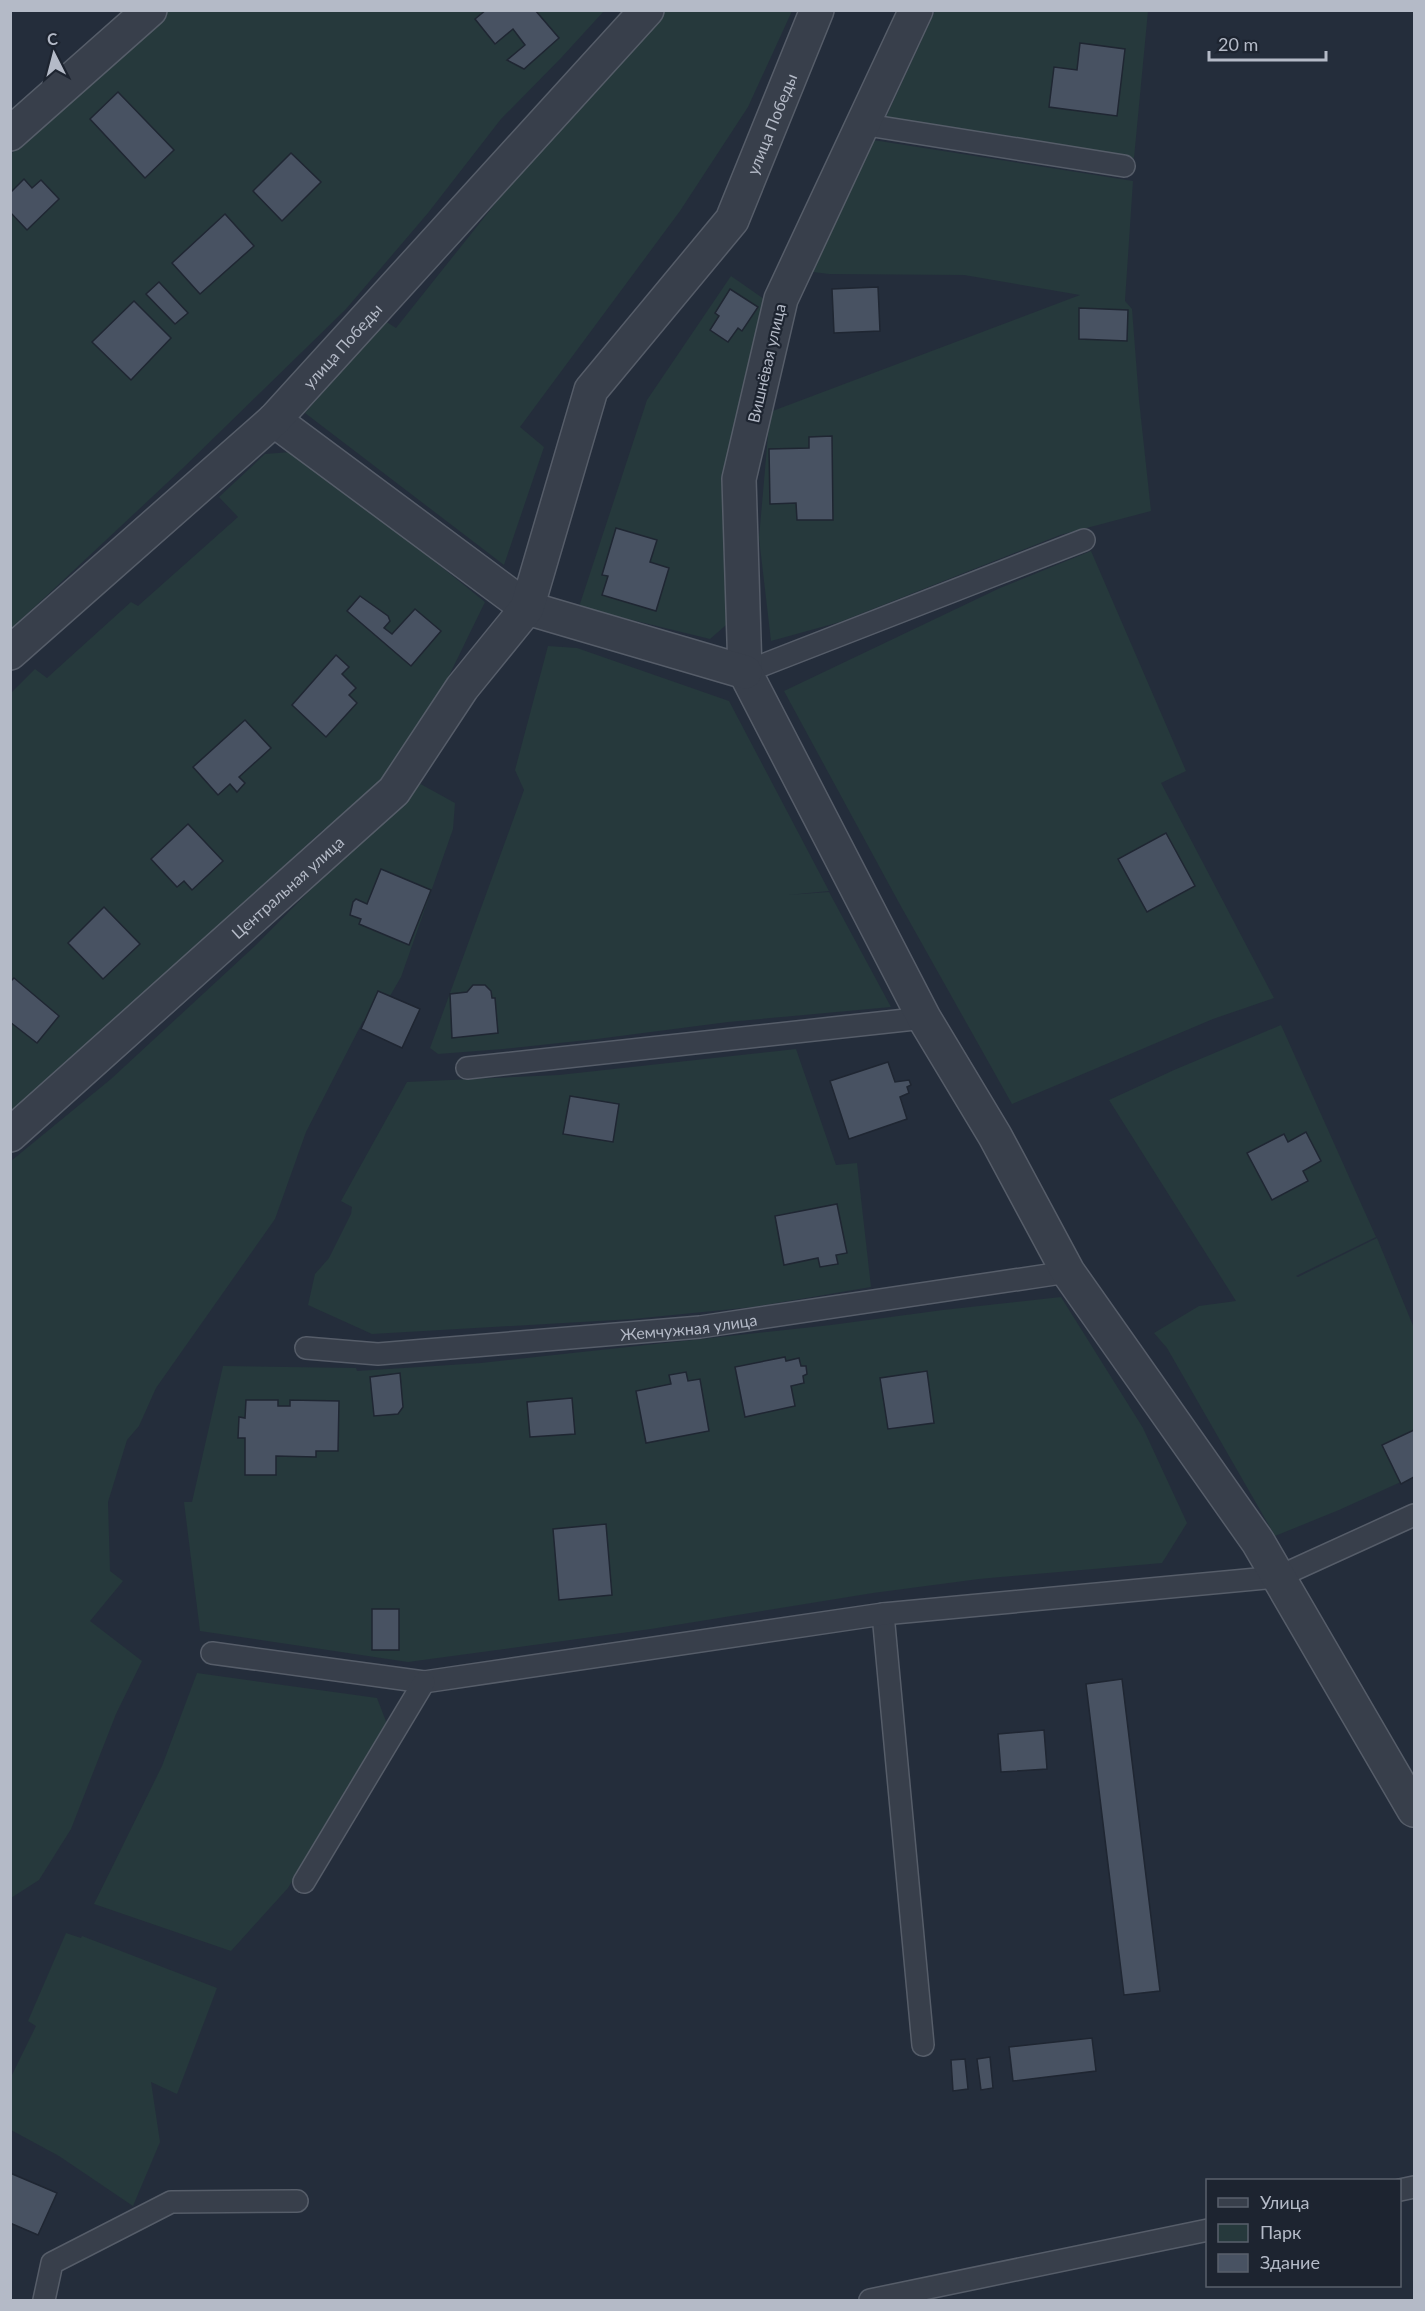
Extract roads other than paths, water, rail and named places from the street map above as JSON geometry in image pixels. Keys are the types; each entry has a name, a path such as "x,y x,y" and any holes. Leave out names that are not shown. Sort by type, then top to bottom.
{"street":[{"path":"10,134 150,10"},
{"name":"улица Победы","path":"10,654 274,420 647,10"},
{"name":"улица Победы","path":"527,608 591,390 732,220 818,10"},
{"name":"Вишнёвая улица","path":"745,672 739,480 781,299 915,10"},
{"path":"274,420 527,608 745,672 924,1018 995,1137 1068,1272 1258,1542 1414,1810"},
{"name":"Центральная улица","path":"10,1134 394,791 462,688 527,608"}],"lane":[{"path":"861,124 1124,166"},
{"path":"745,672 1084,540"},
{"path":"467,1068 924,1018"},
{"name":"Жемчужная улица","path":"306,1348 378,1354 700,1327 1068,1272"},
{"path":"212,1653 424,1682 883,1614 1278,1577 1414,1515"},
{"path":"883,1614 923,2045"},
{"path":"304,1882 424,1682"},
{"path":"44,2301 52,2263 171,2202 297,2201"},
{"path":"870,2301 1206,2230"}]}
